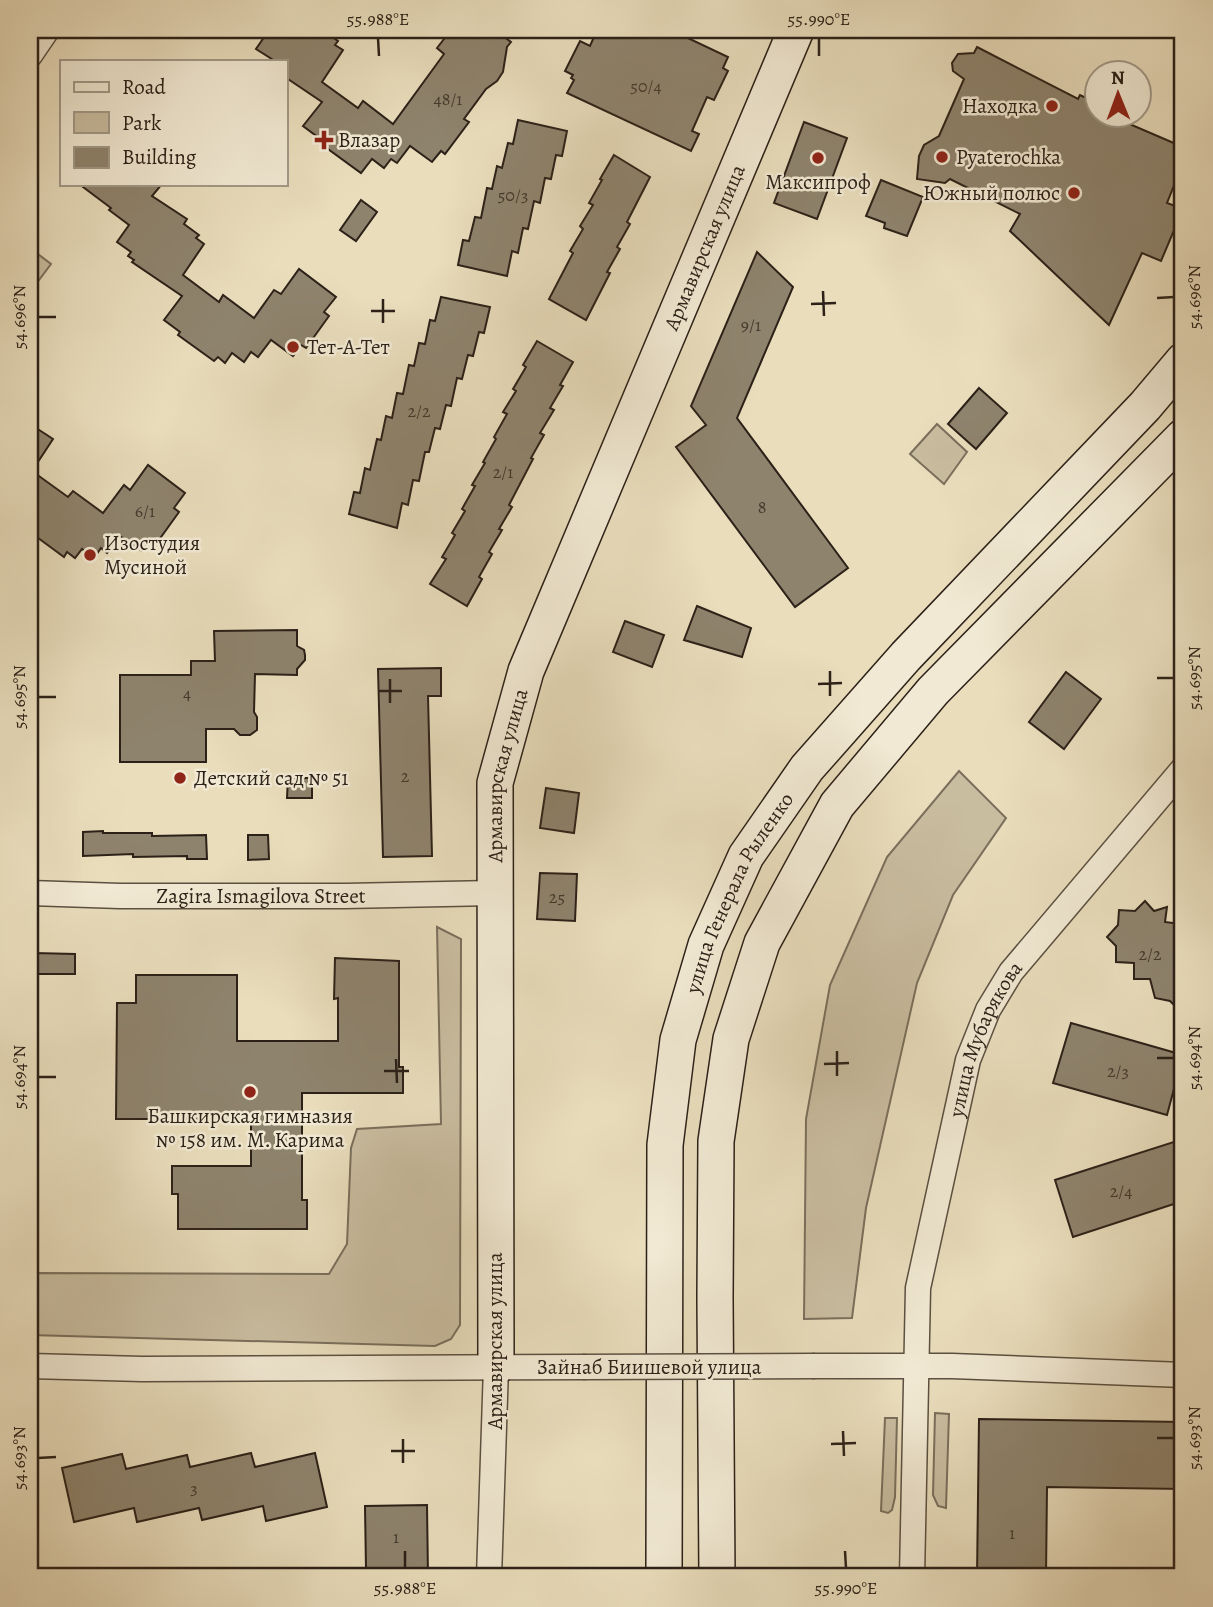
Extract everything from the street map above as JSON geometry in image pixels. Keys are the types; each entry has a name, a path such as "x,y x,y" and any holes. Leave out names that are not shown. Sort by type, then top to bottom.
{"main road":[{"name":"Армавирская улица","path":"496,1367 495,783 526,671 796,30"},
{"name":"улица Генерала Рыленко","path":"664,1577 665,1145 678,1040 706,945 746,856 807,768 906,656 1135,416 1183,361"},
{"name":"улица Генерала Рыленко","path":"718,1577 716,1140 731,1039 762,943 837,805 933,691 1183,437"}],"street":[{"path":"30,55 47,30"},
{"name":"улица Мубарякова","path":"912,1577 918,1288 968,1060 988,1010 1012,972 1183,769"},
{"name":"Zagira Ismagilova Street","path":"30,893 120,896 494,893"},
{"name":"Зайнаб Биишевой улица","path":"30,1366 142,1369 952,1366 1183,1375"},
{"name":"Армавирская улица","path":"489,1577 496,1367"}],"green space":[{"path":"30,248 51,264 30,292"},
{"path":"937,424 967,452 944,484 910,454"},
{"path":"959,771 1006,818 953,895 917,983 866,1208 852,1318 804,1319 806,1119 830,985 887,857"},
{"path":"437,927 461,939 460,1325 451,1339 435,1346 30,1335 30,1273 329,1274 347,1244 351,1148 357,1129 441,1124"},
{"path":"935,1413 949,1414 946,1508 938,1506 933,1495"},
{"path":"885,1418 897,1418 895,1497 892,1510 888,1513 881,1511"}],"building":[{"path":"269,30 322,30 338,41 335,45 343,50 322,82 358,108 363,101 393,124 444,54 437,48 451,30 495,30 511,42 507,47 503,72 497,81 486,89 464,119 469,122 445,154 441,151 432,162 410,146 397,163 391,159 384,168 372,159 361,173 317,141 319,138 303,126 322,102 287,78 287,60 273,60 256,49"},
{"path":"597,30 671,30 728,57 723,68 728,71 714,100 707,97 692,131 699,134 691,151 567,93 574,80 571,78 573,75 565,71 580,41 590,46"},
{"name":"Южный полюс","path":"977,47 1078,99 1080,95 1084,97 1084,130 1144,130 1183,147 1183,163 1167,203 1183,209 1161,261 1142,253 1109,325 1010,231 1020,214 950,179 945,183 917,179 919,156 924,145 939,136 964,79 953,71 952,63 958,54 974,53"},
{"path":"518,120 567,131 562,156 556,155 551,179 545,178 540,203 534,201 528,229 523,228 518,253 512,251 507,276 458,265 463,240 469,241 475,217 481,218 487,188 492,189 497,166 502,168 508,143 513,144"},
{"path":"804,122 847,138 817,219 774,203"},
{"path":"614,155 650,177 627,222 630,224 617,247 620,249 607,272 610,273 586,320 549,299 573,253 570,251 583,229 580,226 593,205 589,203"},
{"path":"881,180 923,197 907,236 884,228 885,223 866,216"},
{"path":"82,186 160,186 152,196 187,219 184,224 199,235 196,238 204,244 183,275 219,302 223,295 254,318 274,290 281,294 299,269 336,297 324,312 329,316 306,348 301,345 293,356 271,340 258,357 251,352 244,362 232,353 225,363 218,357 214,361 178,335 180,332 164,320 182,296 132,262 134,260 128,256 131,252 117,242 129,225 109,210 111,208"},
{"path":"361,200 377,212 356,241 340,230"},
{"path":"757,252 793,287 737,418 848,568 795,607 676,447 706,425 691,406"},
{"path":"441,297 490,307 484,333 479,332 473,356 468,355 462,379 457,378 451,406 446,405 440,429 435,428 429,452 425,452 419,481 413,480 408,505 402,503 397,528 349,514 354,492 360,493 365,468 370,470 386,416 392,418 397,393 403,394 409,365 414,366 419,343 425,344 430,320 435,321"},
{"path":"537,341 573,362 550,408 554,410 540,433 544,435 509,505 512,507 499,529 502,530 489,552 492,554 479,577 482,579 467,606 430,584 446,559 442,557 465,511 462,509 475,486 472,485 496,439 494,437 507,414 503,412 516,391 513,389 526,367 523,365"},
{"path":"979,388 1007,413 976,449 948,424"},
{"path":"30,424 53,439 32,471 68,497 73,491 103,513 124,485 130,490 148,465 185,493 174,508 179,512 156,544 151,540 142,551 120,536 107,553 101,548 94,558 82,549 75,558 67,552 64,557 30,532"},
{"path":"697,606 751,628 742,657 684,640"},
{"path":"625,621 664,635 652,667 613,652"},
{"path":"297,630 297,646 304,650 305,660 297,669 297,675 255,674 254,712 257,717 257,730 250,735 240,735 234,729 206,729 206,762 120,762 120,675 191,675 191,661 215,661 214,631"},
{"path":"441,668 441,696 428,696 432,856 383,857 378,669"},
{"path":"1066,672 1101,699 1064,749 1029,722"},
{"path":"288,778 312,778 312,798 287,798"},
{"path":"546,788 579,793 574,833 540,828"},
{"path":"83,832 152,833 152,836 206,835 207,859 187,859 187,856 133,857 133,854 83,856"},
{"path":"248,835 268,835 269,859 248,860"},
{"path":"540,873 577,874 575,921 537,919"},
{"path":"1145,901 1154,911 1167,907 1165,922 1180,924 1183,940 1183,1014 1170,1001 1155,998 1150,979 1134,979 1134,963 1116,962 1116,946 1107,937 1118,925 1119,910 1135,911"},
{"path":"34,953 75,954 75,974 34,974"},
{"path":"335,958 399,961 399,1067 403,1067 403,1093 302,1093 302,1200 307,1200 307,1229 178,1229 178,1194 172,1194 172,1166 251,1166 251,1119 116,1119 117,1003 136,1003 136,975 237,975 237,1041 338,1041 338,998 334,999"},
{"path":"1071,1023 1183,1055 1167,1115 1053,1083"},
{"path":"1183,1139 1183,1201 1073,1237 1055,1180"},
{"path":"979,1419 1183,1422 1183,1489 1047,1487 1046,1577 977,1577"},
{"path":"251,1453 255,1467 315,1453 327,1507 266,1521 263,1506 202,1520 199,1508 137,1522 134,1508 74,1522 62,1468 122,1454 126,1469 187,1455 190,1467"},
{"path":"427,1505 428,1577 377,1577 377,1569 366,1569 365,1506"}],"place":[{"name":"Находка","path":"1052,106"},
{"name":"Влазар","path":"324,140"},
{"name":"Pyaterochka","path":"942,157"},
{"name":"Максипроф","path":"818,158"},
{"name":"Южный полюс","path":"1074,193"},
{"name":"Тет-А-Тет","path":"293,347"},
{"name":"Изостудия Мусиной","path":"90,555"},
{"name":"Детский сад № 51","path":"180,778"},
{"name":"Башкирская гимназия № 158 им. М. Карима","path":"250,1092"}]}
